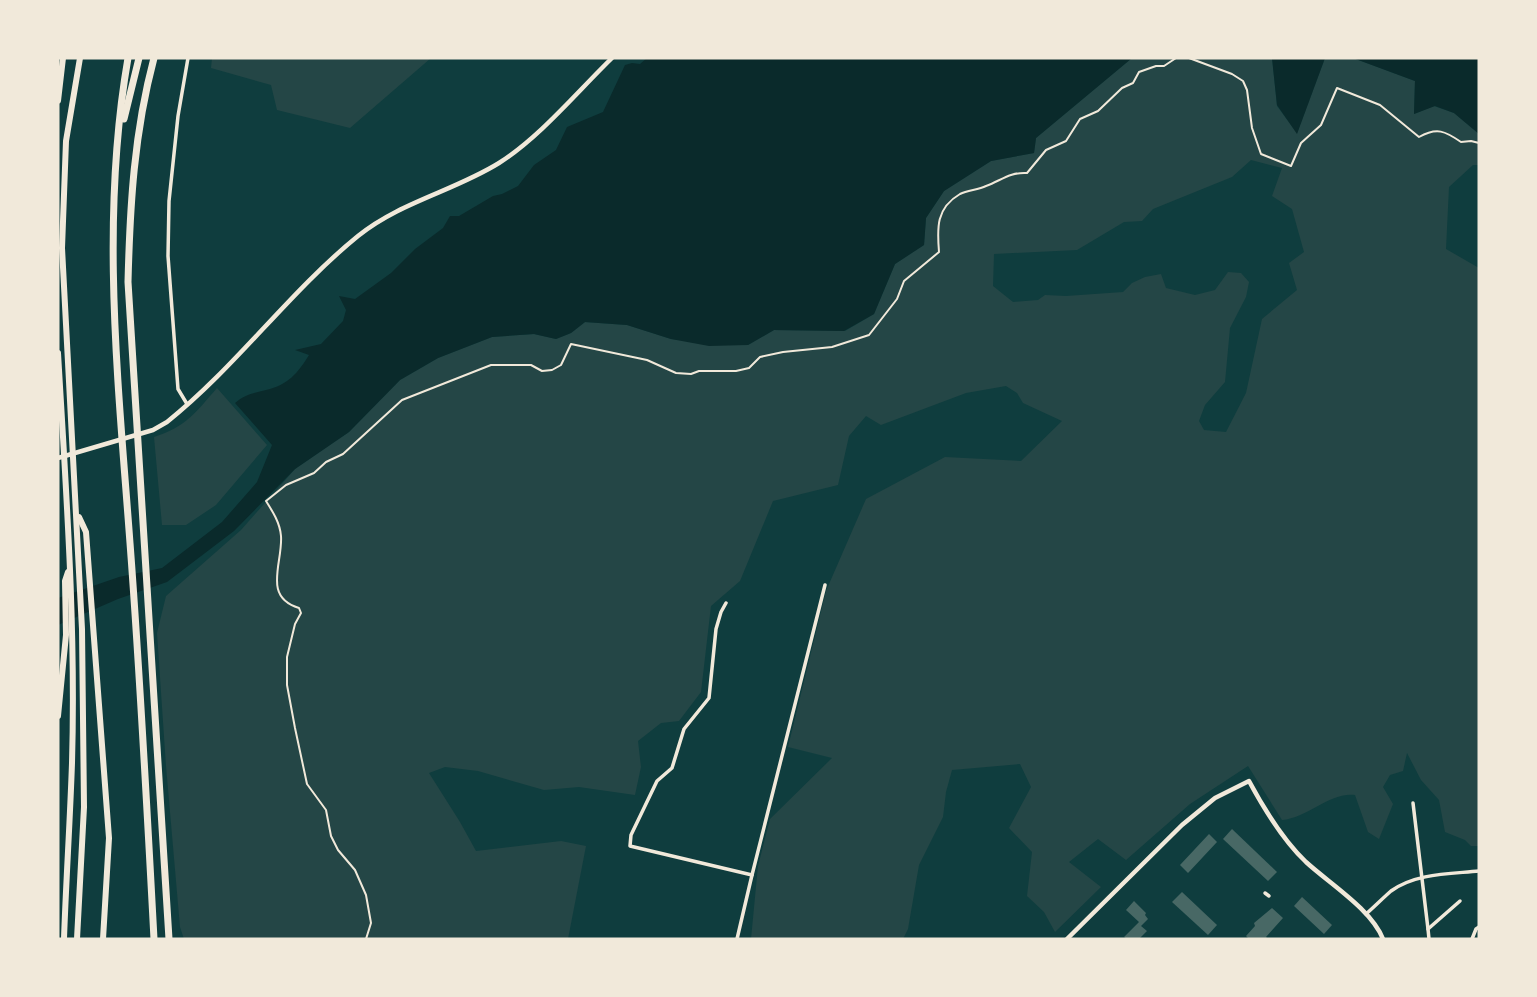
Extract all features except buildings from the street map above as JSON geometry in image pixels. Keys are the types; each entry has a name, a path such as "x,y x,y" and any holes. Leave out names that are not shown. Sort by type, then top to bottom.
{"highway":[{"path":"77,939 84,807 82,629 62,247 66,141 80,58"},
{"path":"128,58 114,199 112,282 136,617 154,939"},
{"path":"114,199 122,129 139,58"},
{"path":"154,58 144,95 130,197 128,282 169,939"},
{"path":"58,101 63,61"},
{"path":"58,353 70,561 68,634 72,762 64,939"},
{"path":"77,511 86,532 109,838 103,939"},
{"path":"58,716 68,634"}],"street":[{"path":"187,404 178,390 168,256 172,161 188,58"},
{"path":"58,458 153,430 167,422 356,238 406,206 490,168 511,155 611,58"},
{"path":"737,939 825,585"},
{"path":"726,603 716,629 709,698 684,729 671,768 657,781 631,835 630,846 752,875"},
{"path":"1067,939 1182,825 1215,798 1249,781 1277,827 1304,860 1366,914 1379,928 1383,939"},
{"path":"1413,803 1429,939"},
{"path":"1366,914 1393,890 1422,877 1479,871"},
{"path":"1429,929 1460,901"},
{"path":"1472,939 1478,929"}],"path":[{"path":"366,939 371,923 360,877 338,850 331,836 326,810 307,784 288,685 287,657 295,624 301,613 299,608 291,606 284,599 276,587 280,527 266,501 294,480 314,473 326,462 343,453 402,400 491,365 531,365 542,371 552,370 561,365 571,344 589,350 647,360 676,373 736,371 749,368 760,357 832,347 869,335 897,299 904,281 939,252 936,229 946,206 961,193 987,186 1014,172 1027,173 1046,150 1066,141 1080,119 1098,111 1122,88 1133,83 1139,72 1164,66 1176,58"},
{"path":"1189,58 1232,74 1243,81 1248,90 1252,128 1261,154 1291,166 1301,143 1321,124 1337,88 1380,105 1419,137 1432,130 1446,131 1461,142 1479,143"}],"shaded area":[{"path":"212,58 431,58 350,128 277,110 271,85 211,68"},
{"path":"647,58 1132,58 1036,138 1034,153 991,161 944,191 926,218 924,245 895,264 874,314 844,331 774,330 748,345 709,346 671,339 627,325 585,322 571,333 556,339 534,334 492,337 438,358 400,380 349,432 295,469 234,531 167,582 118,599 58,625 58,598 119,577 162,568 222,522 257,482 272,445 235,403 246,396 274,388 296,373 309,355 295,350 321,344 343,321 346,310 339,296 355,299 391,273 415,249 443,228 450,216 459,216 493,196 518,186 534,165 556,150 567,127 603,112 625,65 640,64"},
{"path":"1132,58 1272,58 1277,106 1297,133 1325,58 1353,58 1415,81 1414,114 1434,106 1454,113 1479,134 1479,165 1473,165 1449,187 1446,249 1479,268 1479,846 1471,846 1465,840 1445,832 1439,800 1421,780 1407,753 1403,771 1390,775 1383,787 1393,804 1379,839 1368,832 1355,795 1336,797 1301,815 1282,820 1248,766 1190,804 1126,860 1098,839 1069,862 1101,887 1055,932 1044,912 1027,896 1032,852 1009,828 1031,787 1020,764 952,770 943,817 919,865 908,929 903,939 751,939 758,866 770,819 832,758 788,747 826,591 866,499 945,457 1021,461 1062,421 1023,403 1017,393 1006,386 966,393 881,425 866,416 849,436 838,485 773,501 740,581 711,606 701,692 679,721 661,723 638,741 641,767 635,795 579,787 544,790 478,771 445,767 429,773 476,851 561,841 586,846 568,939 184,939 180,927 157,633 166,596 241,530 295,469 349,432 400,380 438,358 492,337 534,334 556,339 571,333 585,322 627,325 671,339 748,345 774,330 845,331 874,314 895,264 924,245 926,218 944,191 991,161 1034,153 1036,138","holes":["1251,160 1282,168 1272,196 1292,209 1304,252 1289,263 1297,290 1262,319 1246,393 1226,432 1204,430 1199,421 1205,405 1225,382 1230,328 1246,297 1249,282 1241,273 1228,272 1215,290 1195,295 1166,288 1161,274 1132,283 1123,292 1045,295 1038,300 1013,302 993,286 994,254 1077,250 1124,222 1142,221 1153,209 1232,177"]},
{"path":"1272,58 1325,58 1297,134 1277,105"},
{"path":"1353,58 1479,58 1479,134 1454,113 1435,106 1414,114 1415,81"},
{"path":"217,388 267,445 216,505 186,525 162,525 154,437 182,423"}]}
